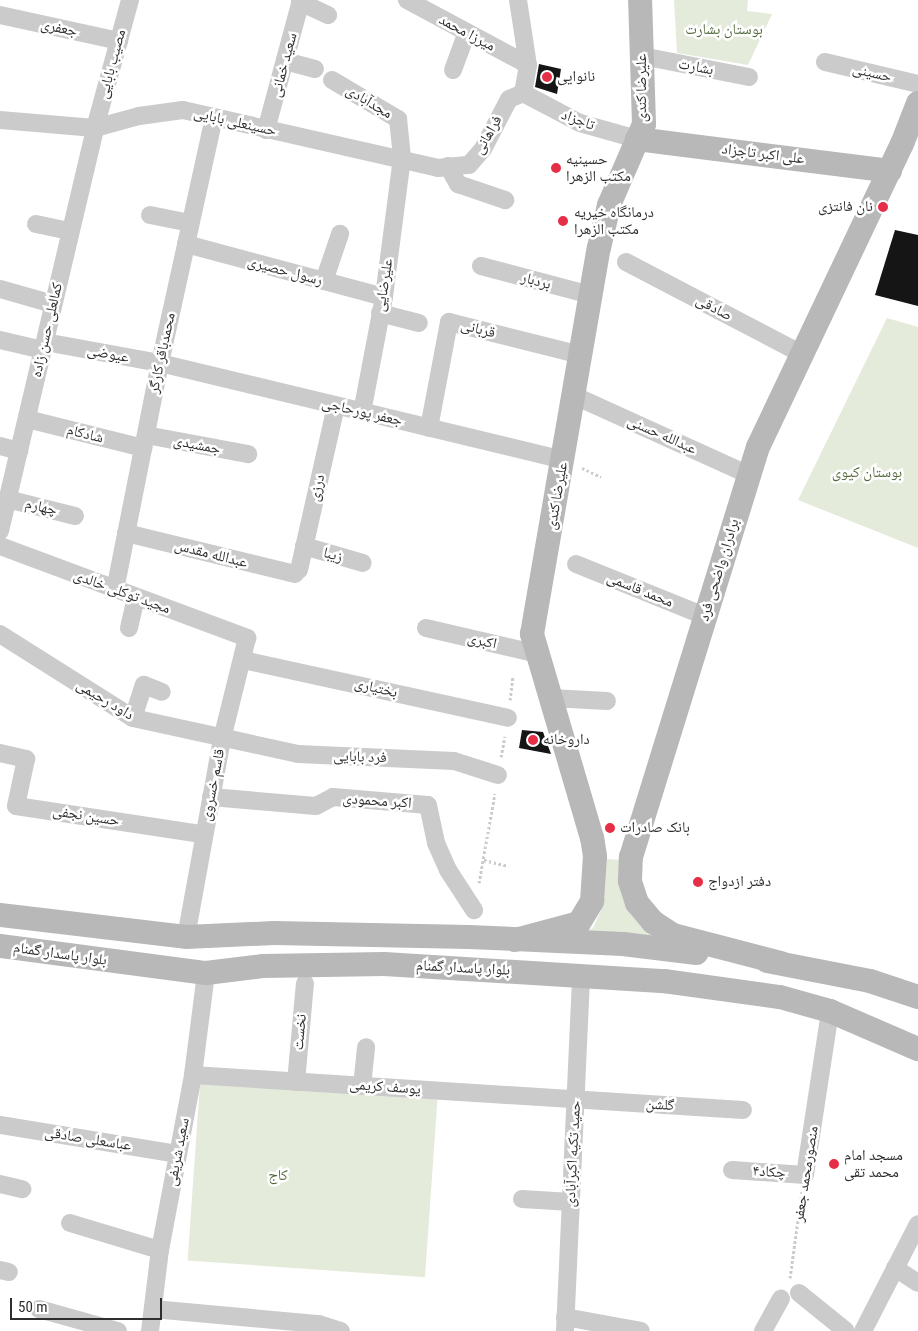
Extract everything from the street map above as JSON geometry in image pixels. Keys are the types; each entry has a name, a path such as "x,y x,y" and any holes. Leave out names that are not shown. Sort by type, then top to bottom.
{"main road":[{"name":"علیرضا کندی","path":"515,940 579,923 592,901 595,856 592,838 532,634 564,460 591,295 609,206 644,124 640,0"},
{"name":"برادران واضحی فرد","path":"781,962 673,935 653,922 637,903 630,881 631,857 758,447 890,171 910,146 918,103"},
{"name":"علی اکبر تاجزاد","path":"637,139 890,171"},
{"path":"592,838 604,848 618,849 638,834"},
{"name":"بلوار پاسدار گمنام","path":"0,915 186,937 274,933 623,944 781,962 870,981 918,997"},
{"name":"بلوار پاسدار گمنام","path":"0,946 206,974 263,966 384,964 664,981 780,998 830,1011 918,1049"}],"street":[{"name":"مصیب بابایی","path":"95,128 130,0"},
{"path":"518,0 528,65 523,93"},
{"path":"301,1 328,15"},
{"name":"سعید خمانی","path":"266,130 301,1"},
{"name":"میرزا محمد","path":"414,2 528,65"},
{"name":"جعفری","path":"0,15 119,41"},
{"path":"453,70 467,32"},
{"name":"بشارت","path":"642,56 749,77"},
{"path":"284,61 315,69"},
{"name":"حسینی","path":"825,62 918,84"},
{"name":"مجدآبادی","path":"332,80 398,119 402,158"},
{"name":"تاجزاد","path":"523,93 580,123 637,139"},
{"name":"فراهانی","path":"443,167 469,165 483,149 509,99 523,93"},
{"name":"حسینعلی بابایی","path":"0,120 95,128 139,116 183,110 266,130 443,167"},
{"name":"محمدباقر کارگر","path":"115,590 160,364 214,118"},
{"name":"کمالعلی حسن زاده","path":"0,531 26,419 49,347 53,304 95,128"},
{"name":"علیرضایی","path":"362,412 382,305 402,158"},
{"path":"443,167 458,184 505,200"},
{"path":"150,215 190,223"},
{"path":"36,224 70,231"},
{"path":"324,281 340,234"},
{"name":"رسول حصیری","path":"186,244 324,281 382,305 419,324"},
{"name":"صادقی","path":"626,262 802,354"},
{"name":"بردبار","path":"481,266 591,295"},
{"path":"0,290 53,304"},
{"name":"قربانی","path":"429,428 450,322 581,355"},
{"name":"عیوضی","path":"0,340 160,364"},
{"name":"جعفر پورحاجی","path":"160,364 564,460"},
{"name":"عبدالله حسنی","path":"575,396 749,475"},
{"name":"درزی","path":"297,572 336,406"},
{"name":"شادکام","path":"26,419 144,442"},
{"name":"جمشیدی","path":"144,442 248,454"},
{"path":"0,446 19,452"},
{"name":"چهارم","path":"7,499 75,516"},
{"name":"عبدالله مقدس","path":"126,533 297,572"},
{"name":"مجید توکلی خالدی","path":"0,546 115,590 246,636"},
{"name":"زیبا","path":"304,546 363,563"},
{"name":"محمد قاسمی","path":"576,564 705,616"},
{"path":"129,628 136,597"},
{"name":"اکبری","path":"426,628 538,654"},
{"name":"داود رحیمی","path":"0,634 133,718 222,739"},
{"name":"قاسم خسروی","path":"186,937 202,834 222,739 248,640 246,636"},
{"name":"بختیاری","path":"243,660 508,718"},
{"path":"133,718 144,685 162,692"},
{"path":"550,698 607,700"},
{"name":"فرد بابایی","path":"222,739 298,754 454,761 498,775"},
{"name":"حسین نجفی","path":"0,753 26,759 16,806 202,834"},
{"name":"اکبر محمودی","path":"211,797 316,806 333,798 428,804 436,843 448,870 474,910"},
{"name":"سعید شریفی","path":"150,1331 160,1250 193,1075 206,974"},
{"name":"حمید تکیه اکبرآبادی","path":"565,1324 581,976"},
{"name":"نخست","path":"296,1082 305,983"},
{"name":"منصورمحمد جعفر","path":"805,1174 827,1048 830,1011"},
{"path":"362,1086 366,1047"},
{"name":"یوسف کریمی","path":"193,1075 576,1100"},
{"name":"گلشن","path":"576,1100 743,1110"},
{"name":"عباسعلی صادقی","path":"0,1125 177,1154"},
{"name":"چکاد۴","path":"732,1170 805,1174"},
{"path":"0,1184 22,1189"},
{"path":"522,1199 571,1202"},
{"path":"70,1222 160,1250"},
{"path":"863,1331 918,1224"},
{"path":"895,1268 918,1283"},
{"path":"799,1293 846,1331"},
{"path":"763,1331 781,1298"},
{"path":"39,1308 118,1331"},
{"path":"153,1309 320,1324 341,1331"},
{"path":"565,1324 641,1331"}],"path":[{"path":"474,910 508,718 513,676"},
{"path":"484,860 508,866"},
{"name":"منصورمحمد جعفر","path":"781,1298 789,1285 805,1174"}],"green space":[{"name":"بوستان بشارت","path":"674,0 748,0 747,11 772,14 748,65 677,53"},
{"name":"بوستان کیوی","path":"887,318 918,327 918,548 798,500"},
{"path":"605,859 622,860 634,916 652,936 576,936 593,928 601,910"},
{"name":"کاج","path":"200,1083 437,1100 425,1277 188,1261"}],"building":[{"name":"نانوایی","path":"539,64 561,69 557,94 535,87"},
{"path":"895,230 918,235 918,306 875,295"},
{"name":"داروخانه","path":"522,730 543,732 551,754 519,748"}],"place":[{"name":"نانوایی","path":"547,77"},
{"name":"حسینیه مکتب الزهرا","path":"556,168"},
{"name":"نان فانتزی","path":"883,207"},
{"name":"درمانگاه خیریه مکتب الزهرا","path":"563,221"},
{"name":"داروخانه","path":"533,740"},
{"name":"بانک صادرات","path":"610,828"},
{"name":"دفتر ازدواج","path":"698,882"},
{"name":"مسجد امام محمد تقی","path":"834,1164"}]}
